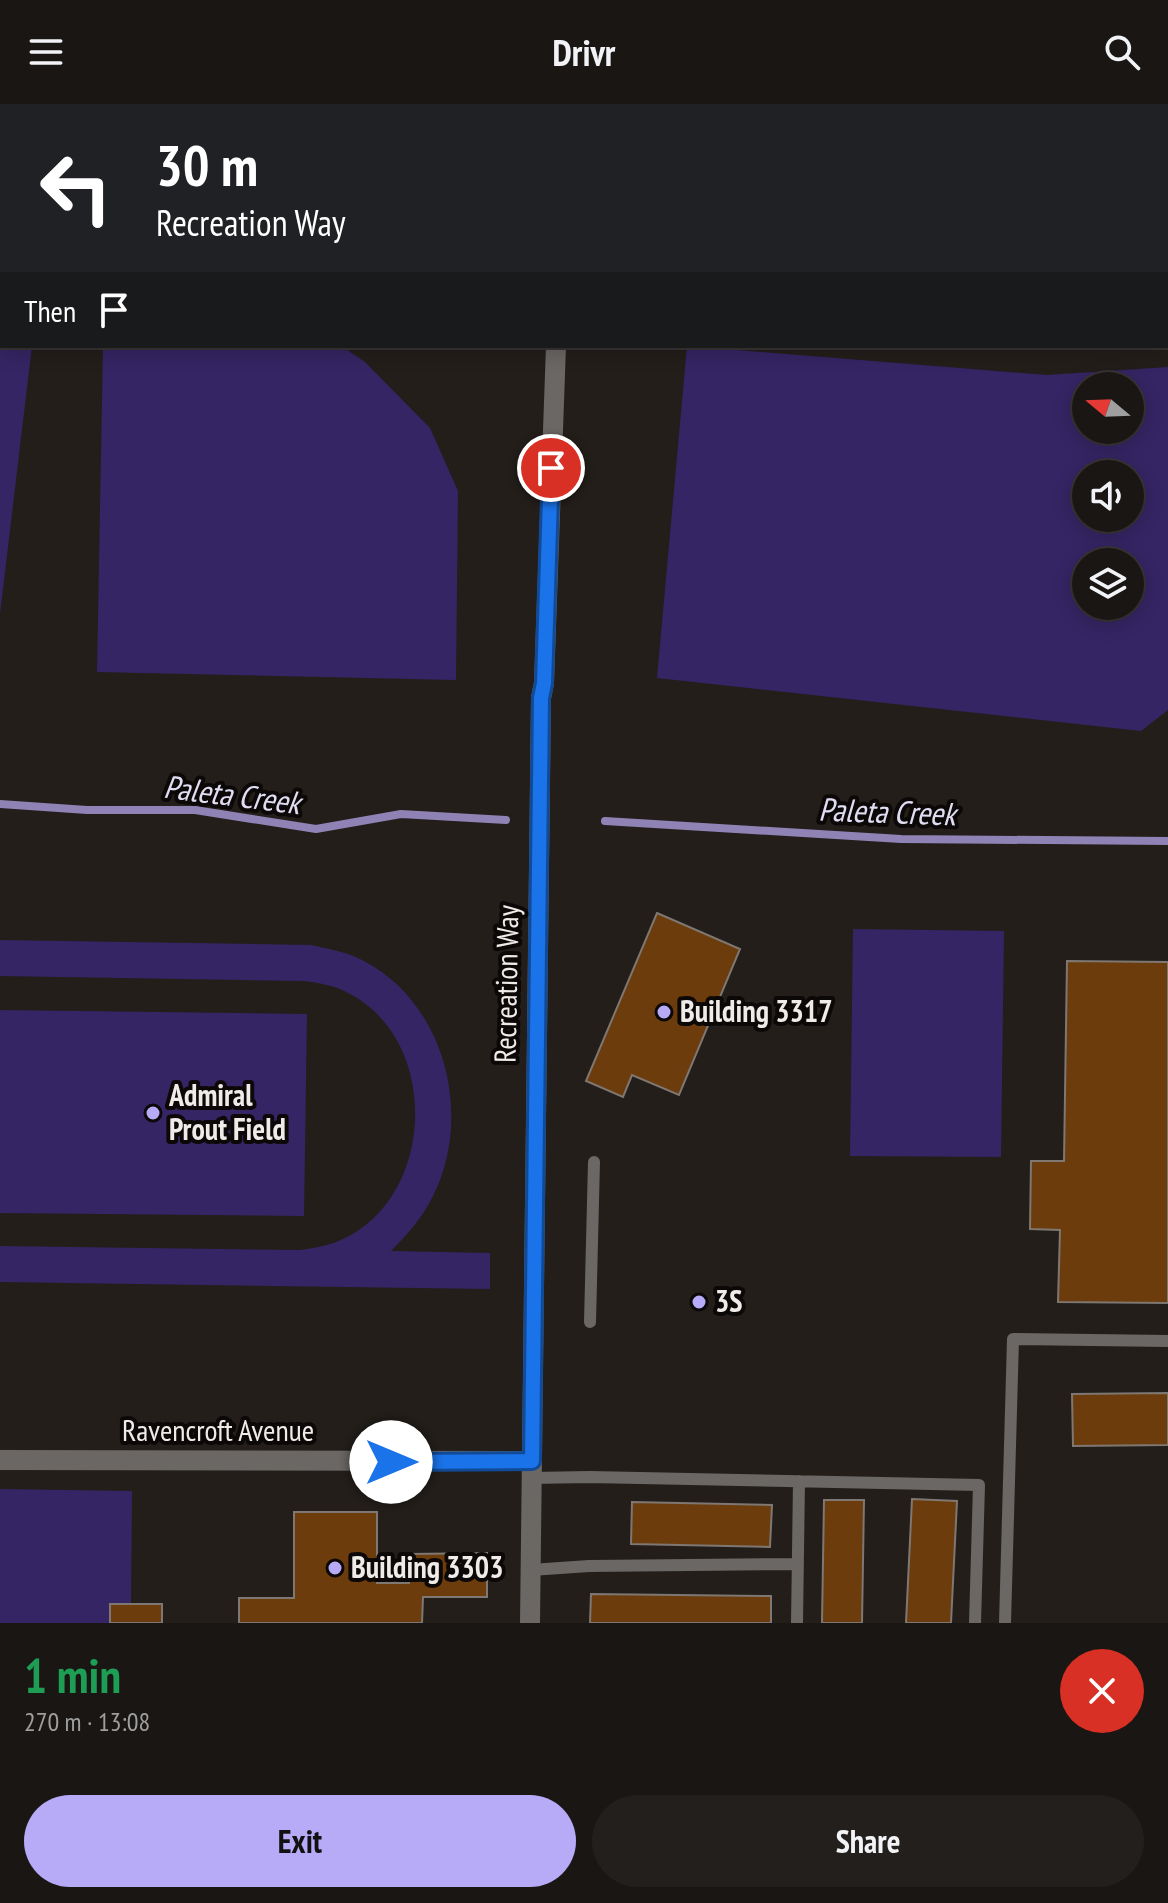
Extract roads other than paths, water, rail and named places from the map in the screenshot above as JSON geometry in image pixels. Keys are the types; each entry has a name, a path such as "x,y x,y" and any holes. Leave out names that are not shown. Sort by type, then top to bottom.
{"street":[{"name":"Recreation Way","path":"530,1623 541,698 556,348"},
{"name":"Ravencroft Avenue","path":"0,1460 531,1469"}],"lane":[{"path":"590,1322 594,1162"},
{"path":"1005,1623 1013,1339 1168,1341"},
{"path":"531,1469 799,1481 979,1485 975,1623"},
{"path":"797,1623 799,1481"},
{"path":"531,1570 589,1566 798,1564"}],"waterway":[{"name":"Paleta Creek","path":"0,804 87,810 195,810 316,829 401,814 506,820"},
{"name":"Paleta Creek","path":"605,821 901,839 1168,841"}],"place":[{"name":"Building 3317","path":"664,1012"},
{"name":"Admiral Prout Field","path":"153,1113"},
{"name":"3S","path":"699,1302"},
{"name":"Building 3303","path":"335,1568"}]}
